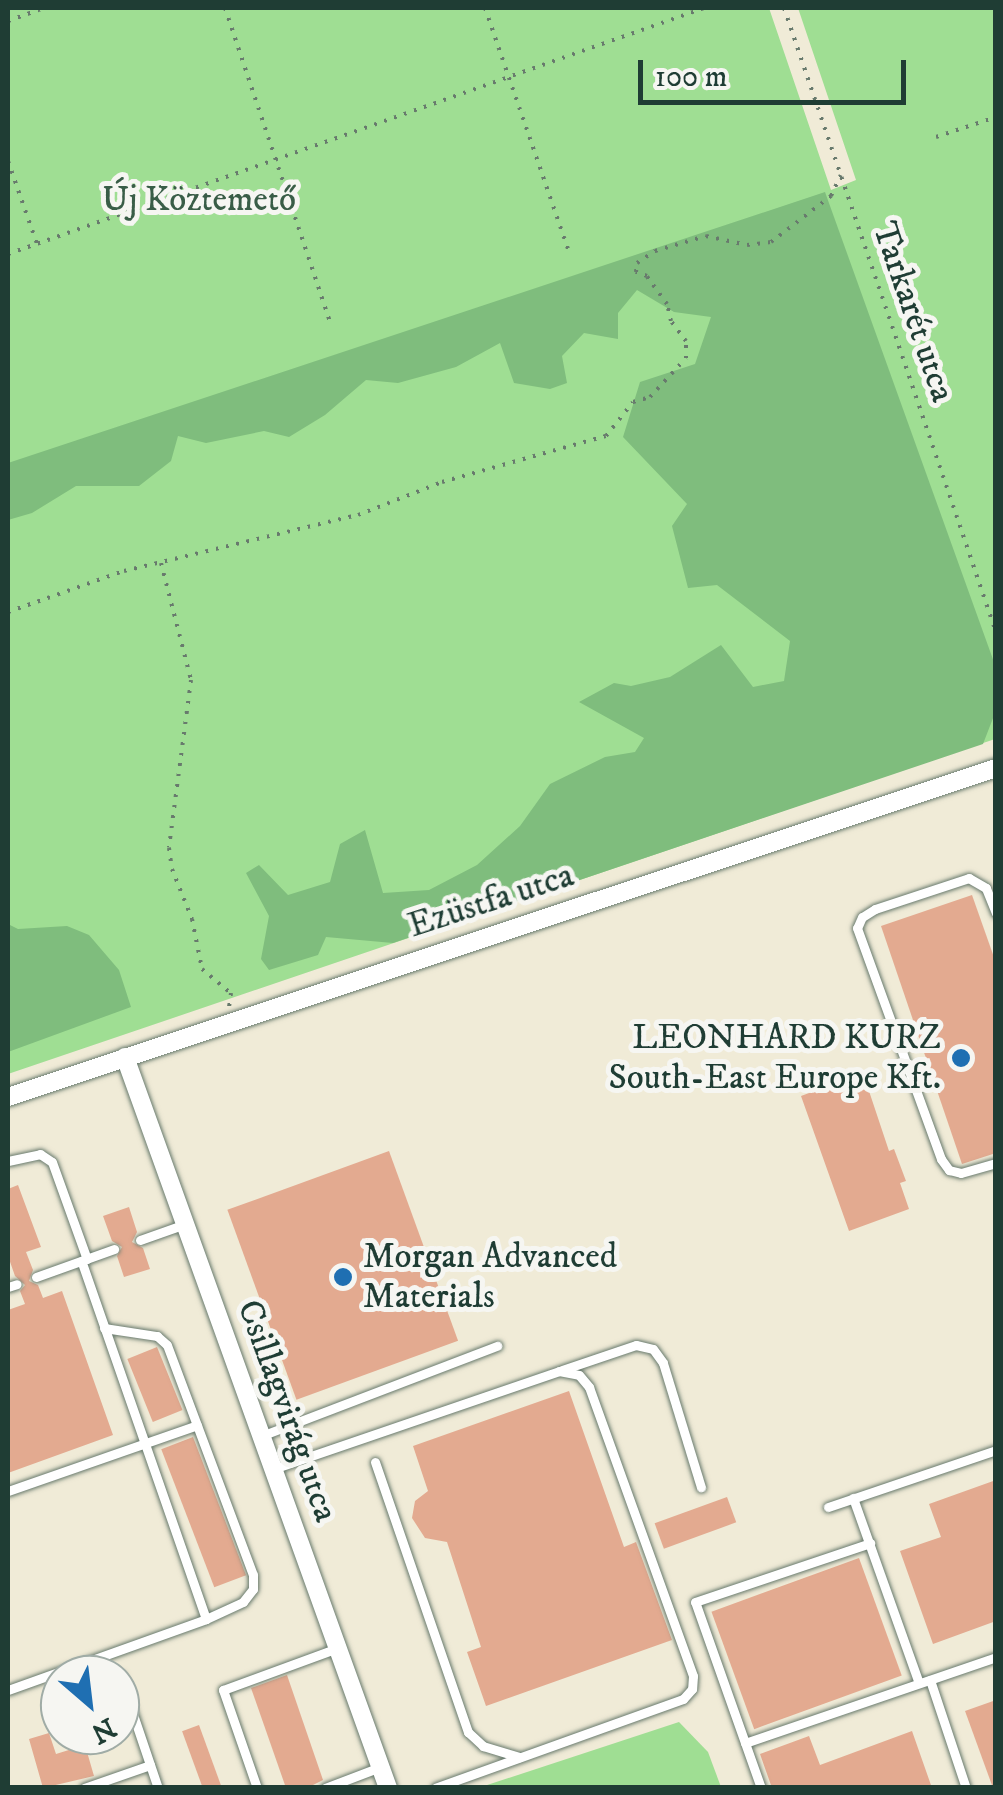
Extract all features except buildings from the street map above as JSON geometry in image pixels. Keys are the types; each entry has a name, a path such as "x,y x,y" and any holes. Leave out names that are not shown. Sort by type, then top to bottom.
{"street":[{"name":"Ezüstfa utca","path":"8,1097 996,768"},
{"name":"Csillagvirág utca","path":"126,1057 388,1788"}],"lane":[{"path":"996,913 986,888 970,878 875,909 862,918 857,928 941,1159 949,1170 962,1173 996,1163"},
{"path":"8,1161 40,1154 52,1162 104,1328 206,1619"},
{"path":"140,1240 185,1224"},
{"path":"36,1277 114,1250"},
{"path":"8,1690 206,1619 243,1602 253,1589 253,1575 163,1341 104,1328"},
{"path":"273,1469 636,1345 654,1350 663,1363 701,1487"},
{"path":"262,1436 497,1346"},
{"path":"435,1788 682,1699 694,1683 589,1387 579,1375 559,1371"},
{"path":"8,1492 198,1425"},
{"path":"828,1507 996,1450"},
{"path":"375,1462 468,1732 484,1746 521,1758"},
{"path":"853,1498 966,1788"},
{"path":"760,1788 695,1602 870,1543"},
{"path":"257,1788 223,1690 338,1648"},
{"path":"745,1744 996,1657"},
{"path":"140,1735 158,1788"},
{"path":"84,1788 150,1765"},
{"path":"325,1788 380,1767"}],"path":[{"path":"8,21 44,8"},
{"path":"225,8 331,324"},
{"path":"485,8 569,252"},
{"path":"8,254 508,74 704,8"},
{"name":"Tarkarét utca","path":"784,8 996,632"},
{"path":"936,137 996,117"},
{"path":"8,162 37,244"},
{"path":"8,612 124,571 358,515 442,482 606,436 633,402 650,397 684,364 686,341 671,321 667,304 647,276 634,270 643,257 706,236 747,246 771,242 831,196 841,175"},
{"path":"162,563 191,680 169,848 172,869 192,919 202,970 232,996 222,1025"}],"green space":[{"name":"Új Köztemető","path":"8,8 769,8 831,190 856,180 798,8 995,8 995,739 8,1074"},
{"path":"825,192 995,665 995,713 983,744 393,943 326,937 318,955 269,970 261,959 269,916 246,873 259,865 288,895 330,882 340,844 365,830 383,893 429,890 477,865 520,826 550,784 605,757 635,752 644,738 579,702 614,683 631,686 670,677 721,645 753,687 784,681 790,641 717,585 688,588 672,526 687,504 623,437 640,382 695,364 711,317 674,312 637,290 618,313 618,339 584,333 562,356 567,383 550,389 514,383 500,343 456,367 398,383 366,380 325,415 289,437 264,431 206,443 178,436 171,461 139,486 76,486 32,513 8,520 8,463"},
{"path":"8,924 18,929 67,926 89,935 119,970 131,1007 8,1052"},
{"path":"679,1722 708,1752 721,1787 481,1787"}],"place":[{"name":"LEONHARD KURZ South-East Europe Kft.","path":"961,1058"},
{"name":"Morgan Advanced Materials","path":"343,1277"}]}
